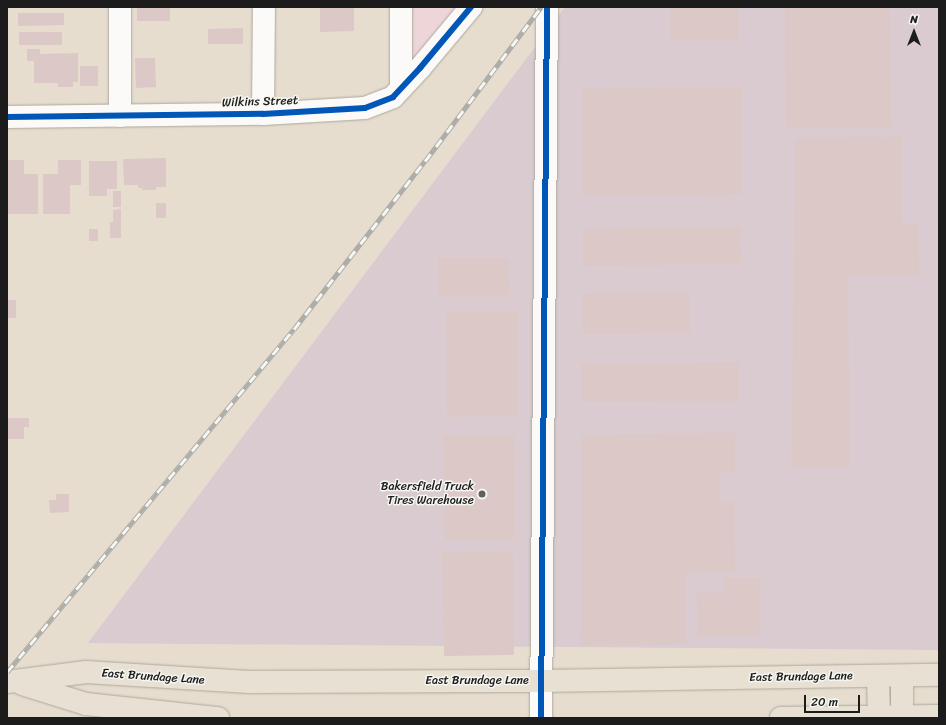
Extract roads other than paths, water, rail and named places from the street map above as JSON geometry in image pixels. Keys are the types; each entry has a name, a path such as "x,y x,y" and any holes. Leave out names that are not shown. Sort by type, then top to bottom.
{"main road":[{"name":"East Brundage Lane","path":"11,682 86,672 250,682 542,681 939,675"},
{"path":"878,676 879,717"},
{"path":"902,676 902,717"},
{"name":"East Brundage Lane","path":"11,682 86,704 218,718"},
{"path":"781,718 939,716"}],"street":[{"path":"120,7 120,116"},
{"path":"262,114 264,7"},
{"path":"401,88 402,7"},
{"name":"Wilkins Street","path":"7,117 262,114 365,108 392,97 420,68 471,7"},
{"path":"542,718 547,7"}],"railway":[{"path":"7,672 294,329 425,161 541,7"}],"place":[{"name":"Bakersfield Truck Tires Warehouse","path":"482,494"}]}
